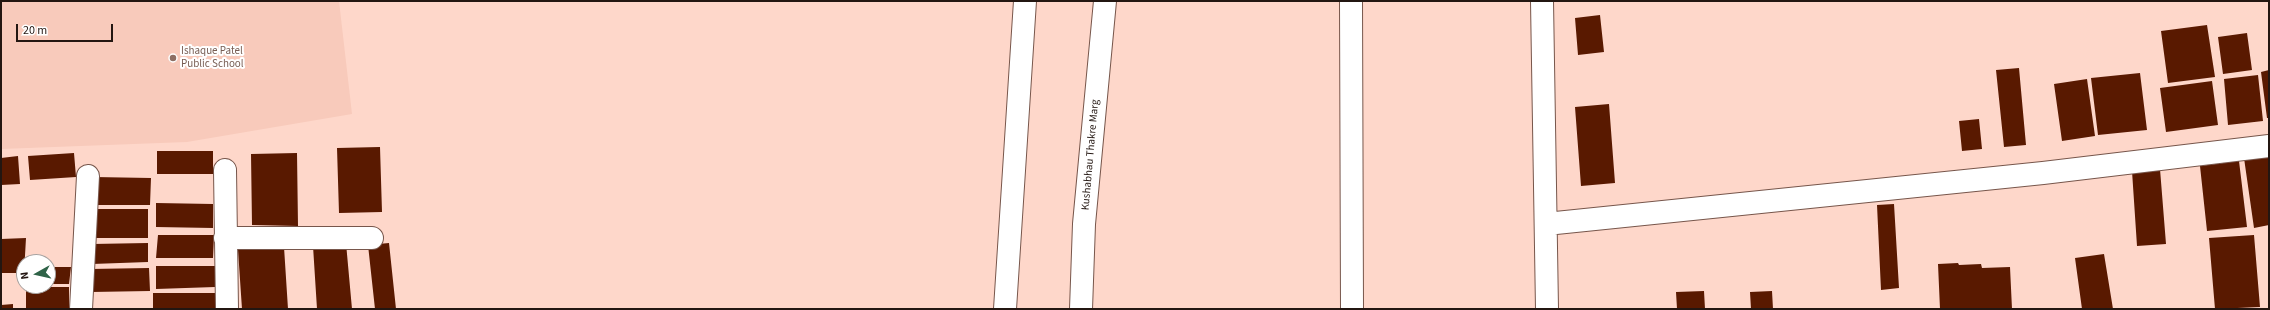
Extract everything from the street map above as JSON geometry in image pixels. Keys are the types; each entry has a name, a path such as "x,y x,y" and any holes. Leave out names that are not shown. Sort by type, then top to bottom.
{"street":[{"path":"1005,309 1025,1"},
{"name":"Kushabhau Thakre Marg","path":"1081,309 1084,224 1105,1"},
{"path":"1351,1 1352,309"},
{"path":"1542,1 1547,309"},
{"path":"1546,224 2043,173 2269,146"},
{"path":"225,170 227,309"},
{"path":"81,309 88,176"},
{"path":"225,238 372,238"}],"shaded area":[{"name":"Ishaque Patel Public School","path":"1,1 339,1 352,114 187,142 1,149"}],"building":[{"path":"1600,15 1604,52 1578,55 1575,18"},
{"path":"2207,25 2215,77 2168,83 2161,31"},
{"path":"2247,33 2252,70 2223,74 2218,37"},
{"path":"2019,68 2026,145 2004,147 1996,70"},
{"path":"2269,70 2269,118 2267,118 2261,72"},
{"path":"2140,73 2147,130 2098,135 2091,78"},
{"path":"2258,75 2263,121 2228,125 2224,79"},
{"path":"2087,79 2095,136 2062,141 2054,84"},
{"path":"2212,81 2218,125 2166,132 2160,88"},
{"path":"1609,104 1615,183 1581,186 1575,107"},
{"path":"1979,119 1982,149 1962,151 1959,121"},
{"path":"380,147 382,212 339,213 337,148"},
{"path":"157,151 213,151 213,174 157,174"},
{"path":"74,153 76,177 30,180 28,156"},
{"path":"297,153 298,226 252,225 251,154"},
{"path":"2269,154 2269,225 2254,228 2244,158"},
{"path":"18,156 20,184 1,185 1,158"},
{"path":"2239,161 2247,227 2207,231 2200,166"},
{"path":"2160,169 2166,244 2137,246 2132,171"},
{"path":"94,177 151,178 150,205 93,205"},
{"path":"156,203 213,204 213,228 156,227"},
{"path":"1894,204 1899,288 1881,290 1877,205"},
{"path":"94,209 148,209 148,238 93,238"},
{"path":"158,235 214,235 213,258 156,258"},
{"path":"2254,235 2260,307 2215,309 2209,238"},
{"path":"26,238 25,254 16,254 16,273 1,273 1,239"},
{"path":"148,243 148,262 92,264 92,244"},
{"path":"346,243 352,309 317,309 313,246"},
{"path":"389,243 396,309 375,309 368,245"},
{"path":"284,247 288,309 242,309 238,250"},
{"path":"2104,254 2113,309 2082,309 2075,258"},
{"path":"1958,263 1959,265 1981,264 1982,268 2010,267 2012,309 1940,309 1938,264"},
{"path":"156,266 215,266 215,287 156,289"},
{"path":"56,267 71,267 69,284 56,284"},
{"path":"149,268 150,291 91,292 90,269"},
{"path":"56,287 69,287 69,309 26,309 26,294 56,294"},
{"path":"1704,291 1705,309 1677,309 1676,292"},
{"path":"1772,291 1773,309 1751,309 1750,292"},
{"path":"153,293 217,293 217,309 153,309"},
{"path":"13,304 13,309 1,309 1,305"}],"place":[{"name":"Ishaque Patel Public School","path":"173,58"}]}
